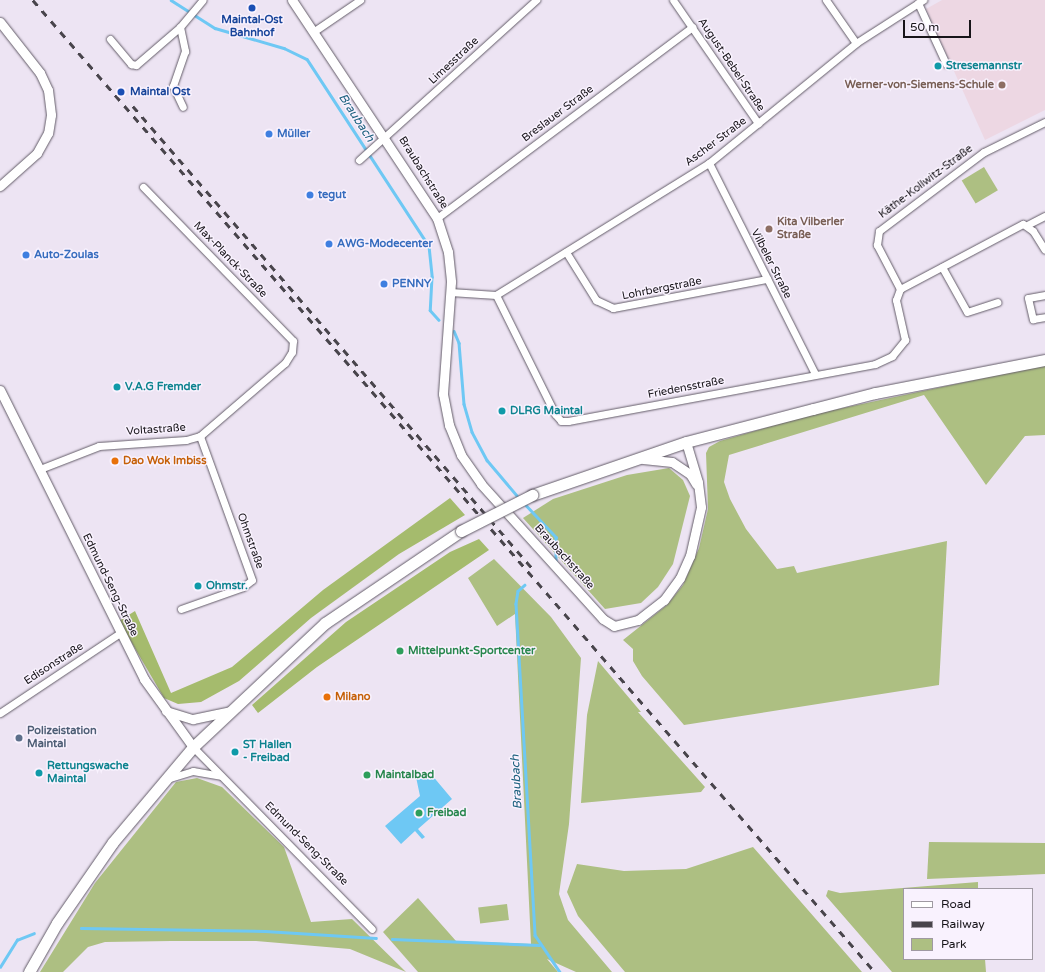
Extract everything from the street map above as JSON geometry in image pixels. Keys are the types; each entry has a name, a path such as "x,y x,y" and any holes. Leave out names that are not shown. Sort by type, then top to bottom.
{"main road":[{"path":"29,972 79,890 164,780 193,747 230,711 345,608 461,531 532,495 686,442 875,393 1045,360"}],"street":[{"path":"110,39 131,64 136,65 180,26 203,0"},
{"name":"Braubachstraße","path":"292,0 386,138 437,218 448,252 450,292 442,379 444,406 454,440 481,484 610,624 624,626 638,620 675,586 695,544 699,491 686,442"},
{"path":"313,32 360,0"},
{"name":"Limesstraße","path":"386,138 536,0"},
{"name":"August-Bebel-Straße","path":"673,0 758,123"},
{"path":"826,0 856,44"},
{"name":"Ascher Straße","path":"496,295 709,163 856,44 921,1 946,64"},
{"path":"0,22 34,62 48,90 51,115 42,145 0,186"},
{"path":"180,26 185,51 173,86 184,107"},
{"name":"Breslauer Straße","path":"437,218 692,27"},
{"name":"Käthe-Kollwitz-Straße","path":"900,289 877,245 879,231 984,152 1045,122"},
{"name":"Braubachstraße","path":"360,160 386,138"},
{"name":"Vilbeler Straße","path":"709,163 815,374"},
{"name":"Max-Planck-Straße","path":"143,187 293,341 292,352"},
{"path":"900,289 1018,225 1026,225 1045,216"},
{"path":"1026,225 1045,250"},
{"name":"Lohrbergstraße","path":"566,252 596,300 613,308 767,279"},
{"path":"942,267 967,312 998,302"},
{"name":"Friedensstraße","path":"496,295 562,421 875,364 899,350 905,340 896,304 900,289"},
{"path":"450,292 496,295"},
{"path":"1045,294 1028,298 1032,320 1045,317"},
{"name":"Voltastraße","path":"40,469 99,446 186,440 200,436 285,363 292,352"},
{"name":"Edmund-Seng-Straße","path":"0,390 120,633 163,709 193,747 372,929"},
{"name":"Ohmstraße","path":"180,609 243,587 252,580 200,436"},
{"path":"633,460 662,458 672,462 690,474 699,491"},
{"name":"Edisonstraße","path":"0,713 120,633"},
{"path":"163,709 193,719 230,711"},
{"path":"164,780 193,771 222,776"}],"shaded area":[{"name":"Werner-von-Siemens-Schule","path":"942,0 1045,0 1045,110 985,140 926,9"}],"green space":[{"path":"984,167 998,190 976,204 962,180"},
{"path":"1045,365 1045,435 1025,436 986,485 924,395 729,455 724,482 730,499 746,529 777,569 794,566 797,573 947,541 939,685 684,725 642,676 633,661 633,649 623,640 667,605 683,585 699,548 708,509 706,453 709,447 720,441 810,415"},
{"path":"669,468 683,480 690,496 673,564 658,587 641,603 605,609 523,518 553,499 627,475"},
{"path":"450,498 465,515 399,554 311,618 239,681 201,702 178,704 164,698 119,621 135,611 171,693 232,667 323,590"},
{"path":"479,539 489,550 317,667 258,713 252,705 346,622 450,552"},
{"path":"494,559 551,617 581,658 569,824 559,894 568,920 612,972 576,972 547,959 558,972 418,972 383,932 418,898 456,941 531,944 515,614 497,626 468,578"},
{"path":"598,661 641,712 638,712 705,787 701,792 581,803 587,715"},
{"path":"197,778 222,787 284,847 311,922 352,919 406,972 350,949 256,941 171,941 105,942 88,947 63,972 40,972 95,883 176,782"},
{"path":"929,842 1045,843 1045,874 927,879"},
{"path":"753,847 862,972 625,972 578,916 567,892 577,864 624,871 686,869"},
{"path":"978,882 978,888 903,888 903,960 985,960 986,972 892,972 826,896 828,890 840,893"},
{"path":"507,904 509,920 480,923 478,908"}],"water":[{"name":"Freibad","path":"431,774 452,799 418,829 425,837 422,839 415,831 401,844 385,826 420,796 416,777"}],"waterway":[{"name":"Braubach","path":"171,0 215,28 284,48 307,59 429,246 432,277 430,310 439,320"},
{"name":"Braubach","path":"454,331 459,343 464,404 472,432 487,460 519,498"},
{"name":"Braubach","path":"524,503 556,537 556,562"},
{"name":"Braubach","path":"525,585 518,591 516,604 535,935 560,972"},
{"path":"81,928 265,931 376,938"},
{"path":"0,967 17,940 34,933"},
{"path":"392,939 539,945"}],"railway":[{"path":"33,0 875,972"},
{"path":"133,106 532,568"}],"place":[{"name":"Maintal-Ost Bahnhof","path":"252,8"},
{"name":"Stresemannstr","path":"938,66"},
{"name":"Werner-von-Siemens-Schule","path":"1002,85"},
{"name":"Maintal Ost","path":"121,92"},
{"name":"Müller","path":"269,134"},
{"name":"tegut","path":"310,195"},
{"name":"Kita Vilberler Straße","path":"769,229"},
{"name":"AWG-Modecenter","path":"329,244"},
{"name":"Auto-Zoulas","path":"26,255"},
{"name":"PENNY","path":"384,284"},
{"name":"V.A.G Fremder","path":"117,387"},
{"name":"DLRG Maintal","path":"502,411"},
{"name":"Dao Wok Imbiss","path":"115,461"},
{"name":"Ohmstr.","path":"198,586"},
{"name":"Mittelpunkt-Sportcenter","path":"400,651"},
{"name":"Milano","path":"327,697"},
{"name":"Polizeistation Maintal","path":"19,738"},
{"name":"ST Hallen - Freibad","path":"235,752"},
{"name":"Rettungswache Maintal","path":"39,773"},
{"name":"Maintalbad","path":"367,775"},
{"name":"Freibad","path":"419,813"}]}
